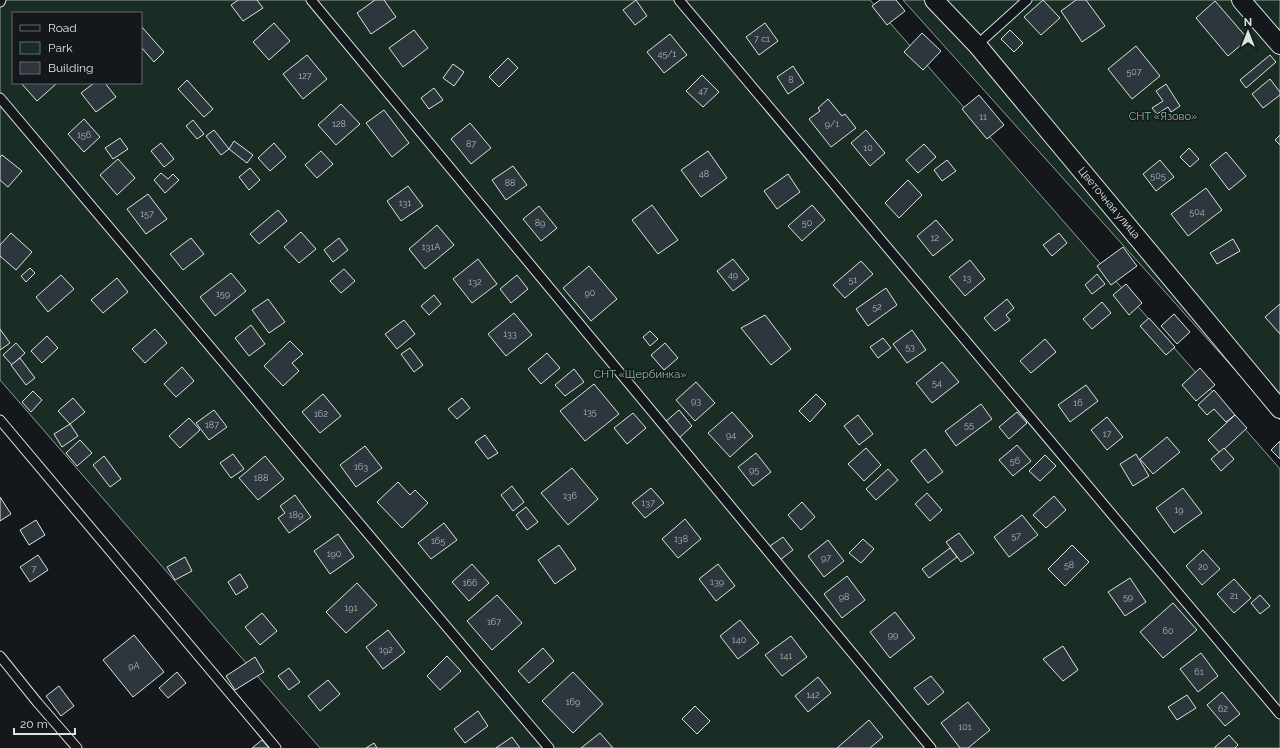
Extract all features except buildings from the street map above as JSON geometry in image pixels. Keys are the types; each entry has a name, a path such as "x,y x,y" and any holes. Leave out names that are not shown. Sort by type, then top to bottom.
{"street":[{"name":"Цветочная улица","path":"934,0 977,45 1280,409"},
{"path":"1241,0 1280,45"}],"lane":[{"path":"311,0 931,748"},
{"path":"679,0 1280,714"},
{"path":"977,45 1027,0"},
{"path":"0,98 549,748"},
{"path":"0,420 276,748"},
{"path":"0,656 36,702 77,748"}],"green space":[{"name":"СНТ «Щербинка»","path":"0,0 870,0 1280,469 1280,748 320,748 0,380"},
{"name":"СНТ «Язово»","path":"903,0 1280,0 1280,420"}]}
